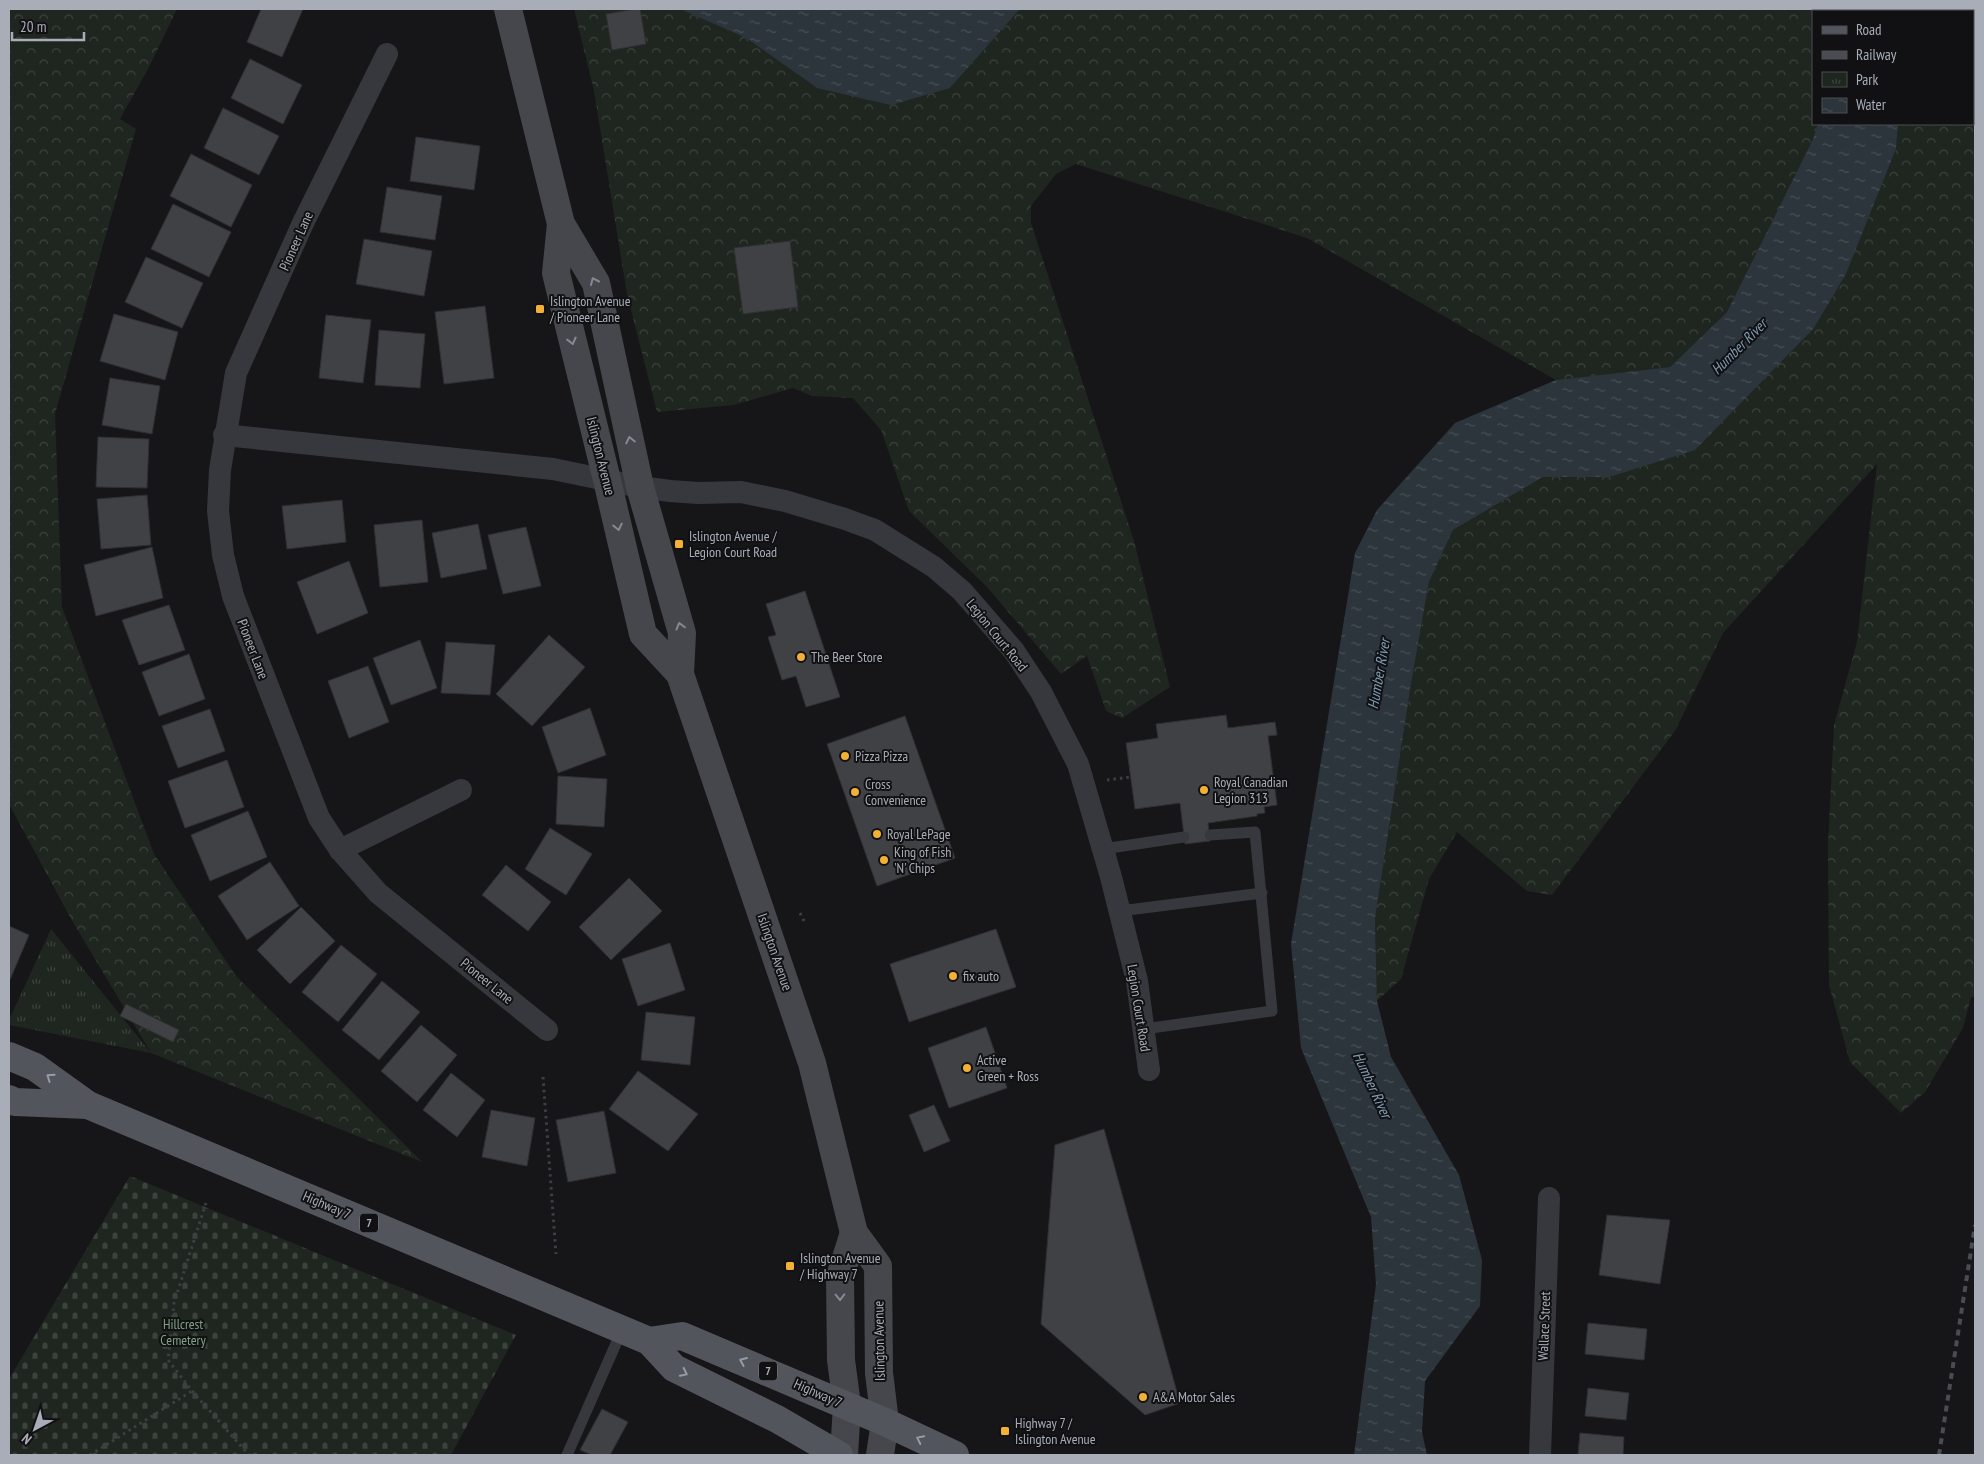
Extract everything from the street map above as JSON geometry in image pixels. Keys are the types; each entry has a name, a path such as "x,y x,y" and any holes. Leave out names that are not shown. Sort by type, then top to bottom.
{"main road":[{"name":"Islington Avenue","path":"508,9 560,224 596,282 640,487 682,633 680,674 812,1063 854,1233 878,1266 878,1373 885,1422 880,1455"},
{"name":"Islington Avenue","path":"560,224 556,273 643,634 680,674"},
{"name":"Highway 7","path":"9,1056 35,1067 88,1105 649,1341 674,1368 777,1419 840,1455"},
{"name":"Highway 7","path":"9,1100 16,1102 88,1105"},
{"path":"844,1455 847,1405 841,1360 840,1277 854,1233"},
{"name":"Highway 7","path":"649,1341 682,1336 847,1405 954,1455"}],"street":[{"name":"Pioneer Lane","path":"387,54 303,223 236,373 224,435 220,470 218,511 223,555 233,596 319,818 340,850 378,893 547,1030"},
{"path":"224,435 553,469 607,480"},
{"name":"Legion Court Road","path":"607,480 640,487 698,493 741,492 785,501 845,519 875,530 907,548 934,567 962,591 1001,635 1041,692 1078,764 1103,849 1137,981 1149,1070"},
{"path":"340,850 461,790"},
{"name":"Wallace Street","path":"1540,1455 1549,1198"}],"lane":[{"path":"1144,1028 1272,1011 1262,893 1254,832 1210,835"},
{"path":"1103,849 1184,837"},
{"path":"1120,912 1262,893"},
{"path":"567,1455 622,1330"}],"path":[{"path":"800,913 804,921"},
{"path":"542,1077 556,1254"},
{"path":"206,1203 174,1303 168,1360 192,1391 249,1455"},
{"path":"90,1455 192,1391"}],"green space":[{"path":"9,9 177,9 148,69 120,119 136,129 55,414 62,607 154,854 236,976 422,1162 151,1053 70,917 9,804"},
{"path":"574,9 680,9 746,38 817,88 950,88 1020,9 1801,9 1812,11 1812,125 1818,125 1813,139 1727,312 1670,367 1556,380 1307,238 1076,164 1056,174 1031,206 1031,223 1134,541 1170,687 1122,718 1106,711 1087,656 1061,674 987,587 909,511 881,430 853,398 812,396 793,388 734,405 657,412 627,294 594,91"},
{"path":"1975,9 1975,997 1971,997 1963,1028 1925,1092 1901,1113 1850,1062 1829,985 1828,844 1834,725 1857,642 1877,464 1723,633 1675,731 1552,895 1527,891 1457,832 1429,879 1401,979 1377,1001 1375,919 1411,684 1429,582 1453,530 1543,477 1609,477 1814,328 1846,274 1896,149 1898,125 1974,125 1974,10 1890,10"},
{"path":"51,929 151,1053 9,1025 9,1020"},
{"name":"Hillcrest Cemetery","path":"130,1176 516,1335 451,1455 9,1455 9,1379"}],"water":[{"path":"680,9 1020,9 950,88 891,105 817,88 746,38"},
{"path":"1801,9 1890,10 1812,10"},
{"name":"Humber River","path":"1818,125 1898,125 1896,149 1846,274 1814,328 1695,450 1609,477 1543,477 1453,530 1429,582 1411,684 1375,919 1377,1001 1391,1057 1459,1175 1482,1260 1480,1306 1425,1381 1422,1432 1427,1455 1354,1455 1376,1284 1371,1217 1301,1048 1291,944 1355,553 1377,510 1455,423 1556,380 1670,367 1727,312 1813,139"}],"building":[{"path":"261,9 303,9 282,57 247,42"},
{"path":"640,9 646,44 612,50 606,14"},
{"path":"250,59 302,85 283,124 231,98"},
{"path":"223,108 279,136 259,175 204,148"},
{"path":"416,137 480,146 474,190 410,181"},
{"path":"191,154 252,185 231,227 170,196"},
{"path":"387,187 442,196 435,240 380,232"},
{"path":"173,204 231,232 209,277 151,249"},
{"path":"364,239 432,251 424,296 356,284"},
{"path":"790,241 798,307 743,314 734,248"},
{"path":"146,257 203,283 182,328 125,302"},
{"path":"485,306 494,378 444,384 435,312"},
{"path":"114,314 178,332 165,380 100,361"},
{"path":"326,315 371,320 363,383 319,378"},
{"path":"379,330 425,334 420,388 375,385"},
{"path":"110,378 160,386 152,434 102,425"},
{"path":"98,437 149,439 147,488 96,487"},
{"path":"147,495 151,545 101,549 97,499"},
{"path":"342,500 346,542 287,549 282,506"},
{"path":"422,520 428,582 380,587 374,525"},
{"path":"478,524 487,569 441,578 432,533"},
{"path":"526,527 541,586 503,594 488,535"},
{"path":"152,547 163,598 96,616 84,565"},
{"path":"349,561 368,613 317,634 297,582"},
{"name":"The Beer Store","path":"805,591 840,697 806,707 796,676 782,680 768,637 776,635 766,604"},
{"path":"169,605 185,650 139,665 122,620"},
{"path":"549,635 585,667 532,726 496,694"},
{"path":"420,640 437,688 391,705 373,658"},
{"path":"446,642 495,645 490,695 441,693"},
{"path":"189,654 205,699 159,716 142,672"},
{"path":"368,666 389,722 349,738 328,681"},
{"path":"590,708 606,755 558,773 542,727"},
{"path":"210,709 225,751 178,768 162,726"},
{"name":"Royal Canadian Legion 313","path":"1226,715 1228,728 1275,722 1277,735 1268,736 1277,805 1264,807 1265,813 1257,814 1257,816 1208,823 1210,841 1185,844 1180,803 1135,809 1126,743 1158,738 1156,724"},
{"path":"905,716 955,858 877,886 827,744"},
{"path":"227,760 244,807 185,828 168,781"},
{"path":"558,776 607,779 604,827 556,824"},
{"path":"248,811 267,857 210,881 191,835"},
{"path":"550,828 592,854 566,895 525,869"},
{"path":"270,862 299,906 247,940 218,896"},
{"path":"506,865 551,902 528,931 482,895"},
{"path":"629,878 662,911 611,960 579,927"},
{"path":"301,907 335,941 290,984 257,950"},
{"path":"9,926 29,935 9,982"},
{"name":"fix auto","path":"996,929 1016,987 909,1022 890,964"},
{"path":"670,943 685,990 638,1006 622,959"},
{"path":"341,945 377,974 338,1022 302,992"},
{"path":"382,981 420,1012 379,1060 342,1030"},
{"path":"126,1004 179,1030 173,1042 120,1016"},
{"path":"646,1012 695,1017 690,1065 641,1060"},
{"path":"421,1025 457,1055 417,1102 381,1071"},
{"name":"Active Green + Ross","path":"986,1027 1007,1088 949,1108 928,1048"},
{"path":"638,1071 698,1114 668,1151 609,1109"},
{"path":"451,1073 485,1100 457,1137 423,1110"},
{"path":"934,1105 950,1141 924,1152 909,1115"},
{"path":"491,1110 535,1118 527,1166 482,1157"},
{"path":"604,1111 616,1173 568,1182 556,1120"},
{"path":"1104,1129 1180,1403 1145,1415 1041,1324 1055,1145"},
{"path":"1607,1215 1670,1220 1660,1284 1599,1275"},
{"path":"1588,1323 1647,1329 1644,1360 1585,1354"},
{"path":"1588,1388 1629,1393 1626,1420 1585,1416"},
{"path":"602,1409 628,1422 610,1455 592,1455 580,1450"},
{"path":"1580,1433 1624,1437 1623,1455 1578,1455"}],"railway":[{"path":"1939,1455 1975,1225"}],"place":[{"name":"Islington Avenue / Pioneer Lane","path":"540,309"},
{"name":"Islington Avenue / Legion Court Road","path":"679,544"},
{"name":"The Beer Store","path":"801,657"},
{"name":"Pizza Pizza","path":"845,756"},
{"name":"Royal Canadian Legion 313","path":"1204,790"},
{"name":"Cross Convenience","path":"855,792"},
{"name":"Royal LePage","path":"877,834"},
{"name":"King of Fish 'N' Chips","path":"884,860"},
{"name":"fix auto","path":"953,976"},
{"name":"Active Green + Ross","path":"967,1068"},
{"name":"Islington Avenue / Highway 7","path":"790,1266"},
{"name":"A&A Motor Sales","path":"1143,1397"},
{"name":"Highway 7 / Islington Avenue","path":"1005,1431"}]}
